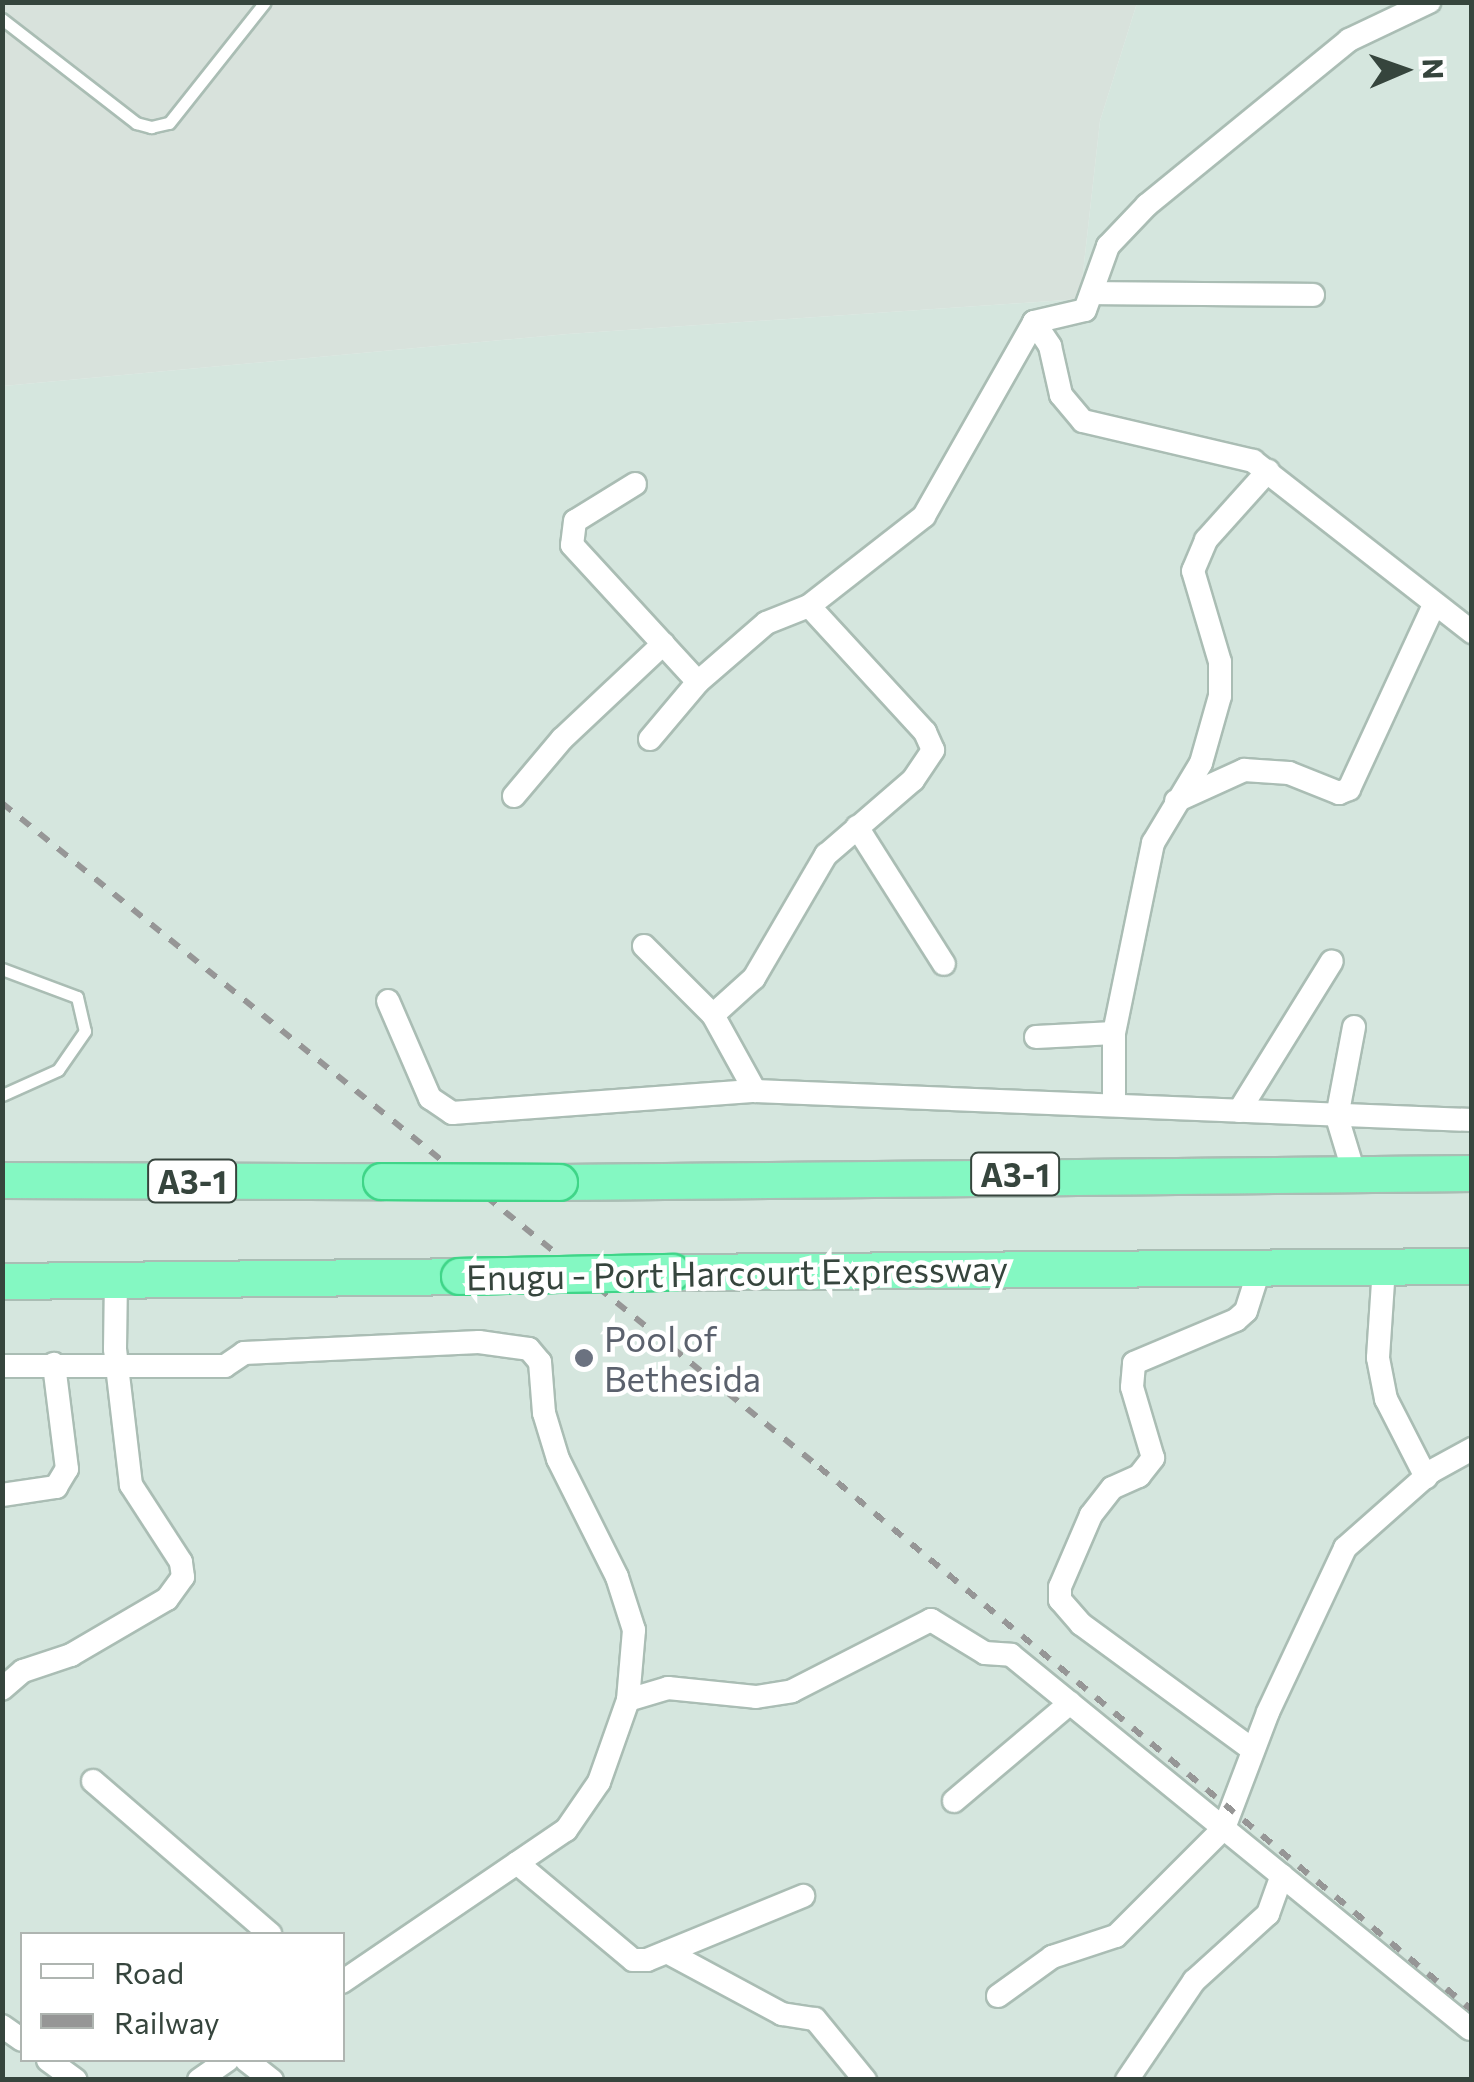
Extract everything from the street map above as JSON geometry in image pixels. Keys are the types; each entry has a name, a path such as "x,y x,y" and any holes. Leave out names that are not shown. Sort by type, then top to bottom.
{"highway":[{"name":"A3-1","path":"2,1180 558,1182 1472,1172"},
{"name":"Enugu - Port Harcourt Expressway","path":"2,1281 1472,1266"}],"street":[{"path":"650,740 698,682 766,623 809,606 924,516 1034,322 1085,310 1108,246 1147,206 1348,40 1429,2"},
{"path":"1093,293 1313,295"},
{"path":"1034,322 1050,346 1062,396 1083,421 1236,455 1268,470 1472,632"},
{"path":"1114,1104 1114,1034 1153,843 1207,748 1220,696 1220,662 1192,571 1206,540 1268,470"},
{"path":"635,484 576,521 570,532 572,544 698,682"},
{"path":"1173,802 1244,770 1289,773 1340,793 1349,789 1434,604"},
{"path":"714,1015 754,978 826,855 913,780 933,750 925,732 809,606"},
{"path":"514,796 562,739 664,644"},
{"path":"857,827 944,964"},
{"path":"644,946 714,1015 755,1091"},
{"path":"1239,1112 1332,961"},
{"path":"388,1001 440,1110 755,1091 1472,1120"},
{"path":"1354,1027 1337,1117 1354,1173"},
{"path":"1036,1037 1114,1034"},
{"path":"1384,1266 1378,1358 1386,1399 1426,1477"},
{"path":"1253,1750 1081,1624 1060,1600 1060,1587 1091,1515 1112,1488 1139,1476 1153,1458 1132,1387 1134,1364 1236,1320 1246,1311 1260,1267"},
{"path":"2,1689 24,1670 71,1655 167,1599 183,1577 181,1562 131,1485 116,1361 116,1281"},
{"path":"2,1366 116,1361 225,1366 244,1353 479,1342 529,1349 540,1362 544,1413 558,1460 602,1544 634,1630 628,1700 586,1808 566,1830 345,1980"},
{"path":"2,1495 56,1486 67,1470 54,1364"},
{"path":"998,1996 1052,1957 1116,1936 1224,1828 1253,1750 1346,1548 1426,1477 1472,1450"},
{"path":"628,1700 668,1688 756,1696 792,1691 931,1620 985,1654 1012,1655 1471,2030"},
{"path":"954,1801 1070,1703"},
{"path":"93,1781 268,1932"},
{"path":"517,1864 620,1954 647,1960 802,1896"},
{"path":"1127,2080 1194,1981 1268,1914 1282,1875"},
{"path":"1268,1914 1317,1908"},
{"path":"667,1952 782,2014 814,2019 865,2080"},
{"path":"1471,2030 1472,2017"},
{"path":"51,2062 76,2080"},
{"path":"199,2080 225,2062"},
{"path":"249,2062 272,2080"}],"lane":[{"path":"2,19 136,123 152,127 169,123 265,2"},
{"path":"2,969 77,997 86,1031 58,1070 2,1096"}],"shaded area":[{"path":"3,3 1137,3 1100,121 1080,299 568,334 3,386"},
{"path":"1137,3 1471,3 1471,2079 3,2080 3,386 568,334 1080,299 1100,121"}],"railway":[{"path":"2,803 819,1467 1472,2010"}],"place":[{"name":"Pool of Bethesida","path":"584,1358"}]}
